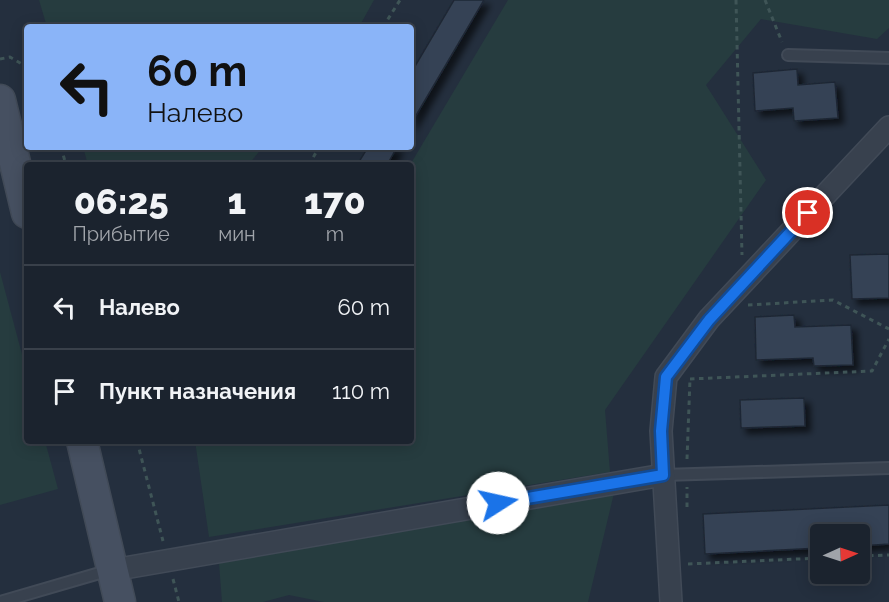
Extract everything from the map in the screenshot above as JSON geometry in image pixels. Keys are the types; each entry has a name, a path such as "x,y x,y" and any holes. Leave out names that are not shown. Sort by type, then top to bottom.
{"street":[{"path":"0,100 24,200"},
{"path":"671,602 661,431 666,377 709,320 742,283 889,127"},
{"path":"83,444 120,602"},
{"path":"113,570 663,475"}],"lane":[{"path":"788,55 889,58"},
{"path":"663,475 889,468"},
{"path":"0,602 113,570"}],"path":[{"path":"385,24 400,0"},
{"path":"736,0 742,283 736,305 833,300 889,329"},
{"path":"765,0 788,55"},
{"path":"0,59 10,57 24,65"},
{"path":"690,379 872,371 889,339"},
{"path":"687,508 690,379 694,370"},
{"path":"138,444 179,602"},
{"path":"686,573 687,553"},
{"path":"870,556 889,555"},
{"path":"687,564 810,558"}],"green space":[{"path":"39,0 374,0 361,24 46,24"},
{"path":"508,0 889,0 889,28 877,39 761,19 706,85 766,180 605,410 610,472 209,537 195,444 414,444 414,162 412,162"},
{"path":"84,150 260,150 250,162 87,162"},
{"path":"0,272 24,362 24,444 46,444 58,489 0,505"},
{"path":"614,493 588,602 324,602 289,595 263,602 222,602 219,563"}],"building":[{"path":"454,0 484,0 414,119 414,68"},
{"path":"797,69 798,85 835,82 838,118 794,121 793,108 755,111 753,73"},
{"path":"366,150 395,150 389,162 359,162"},
{"path":"889,254 889,298 852,299 850,255"},
{"path":"794,315 795,327 851,325 853,365 814,366 813,358 756,360 755,317"},
{"path":"804,398 805,426 741,428 740,400"},
{"path":"889,505 889,544 870,545 870,524 810,524 810,549 705,554 703,514"}],"route":[{"path":"498,503 663,475 661,431 666,377 709,320 808,213"}]}
